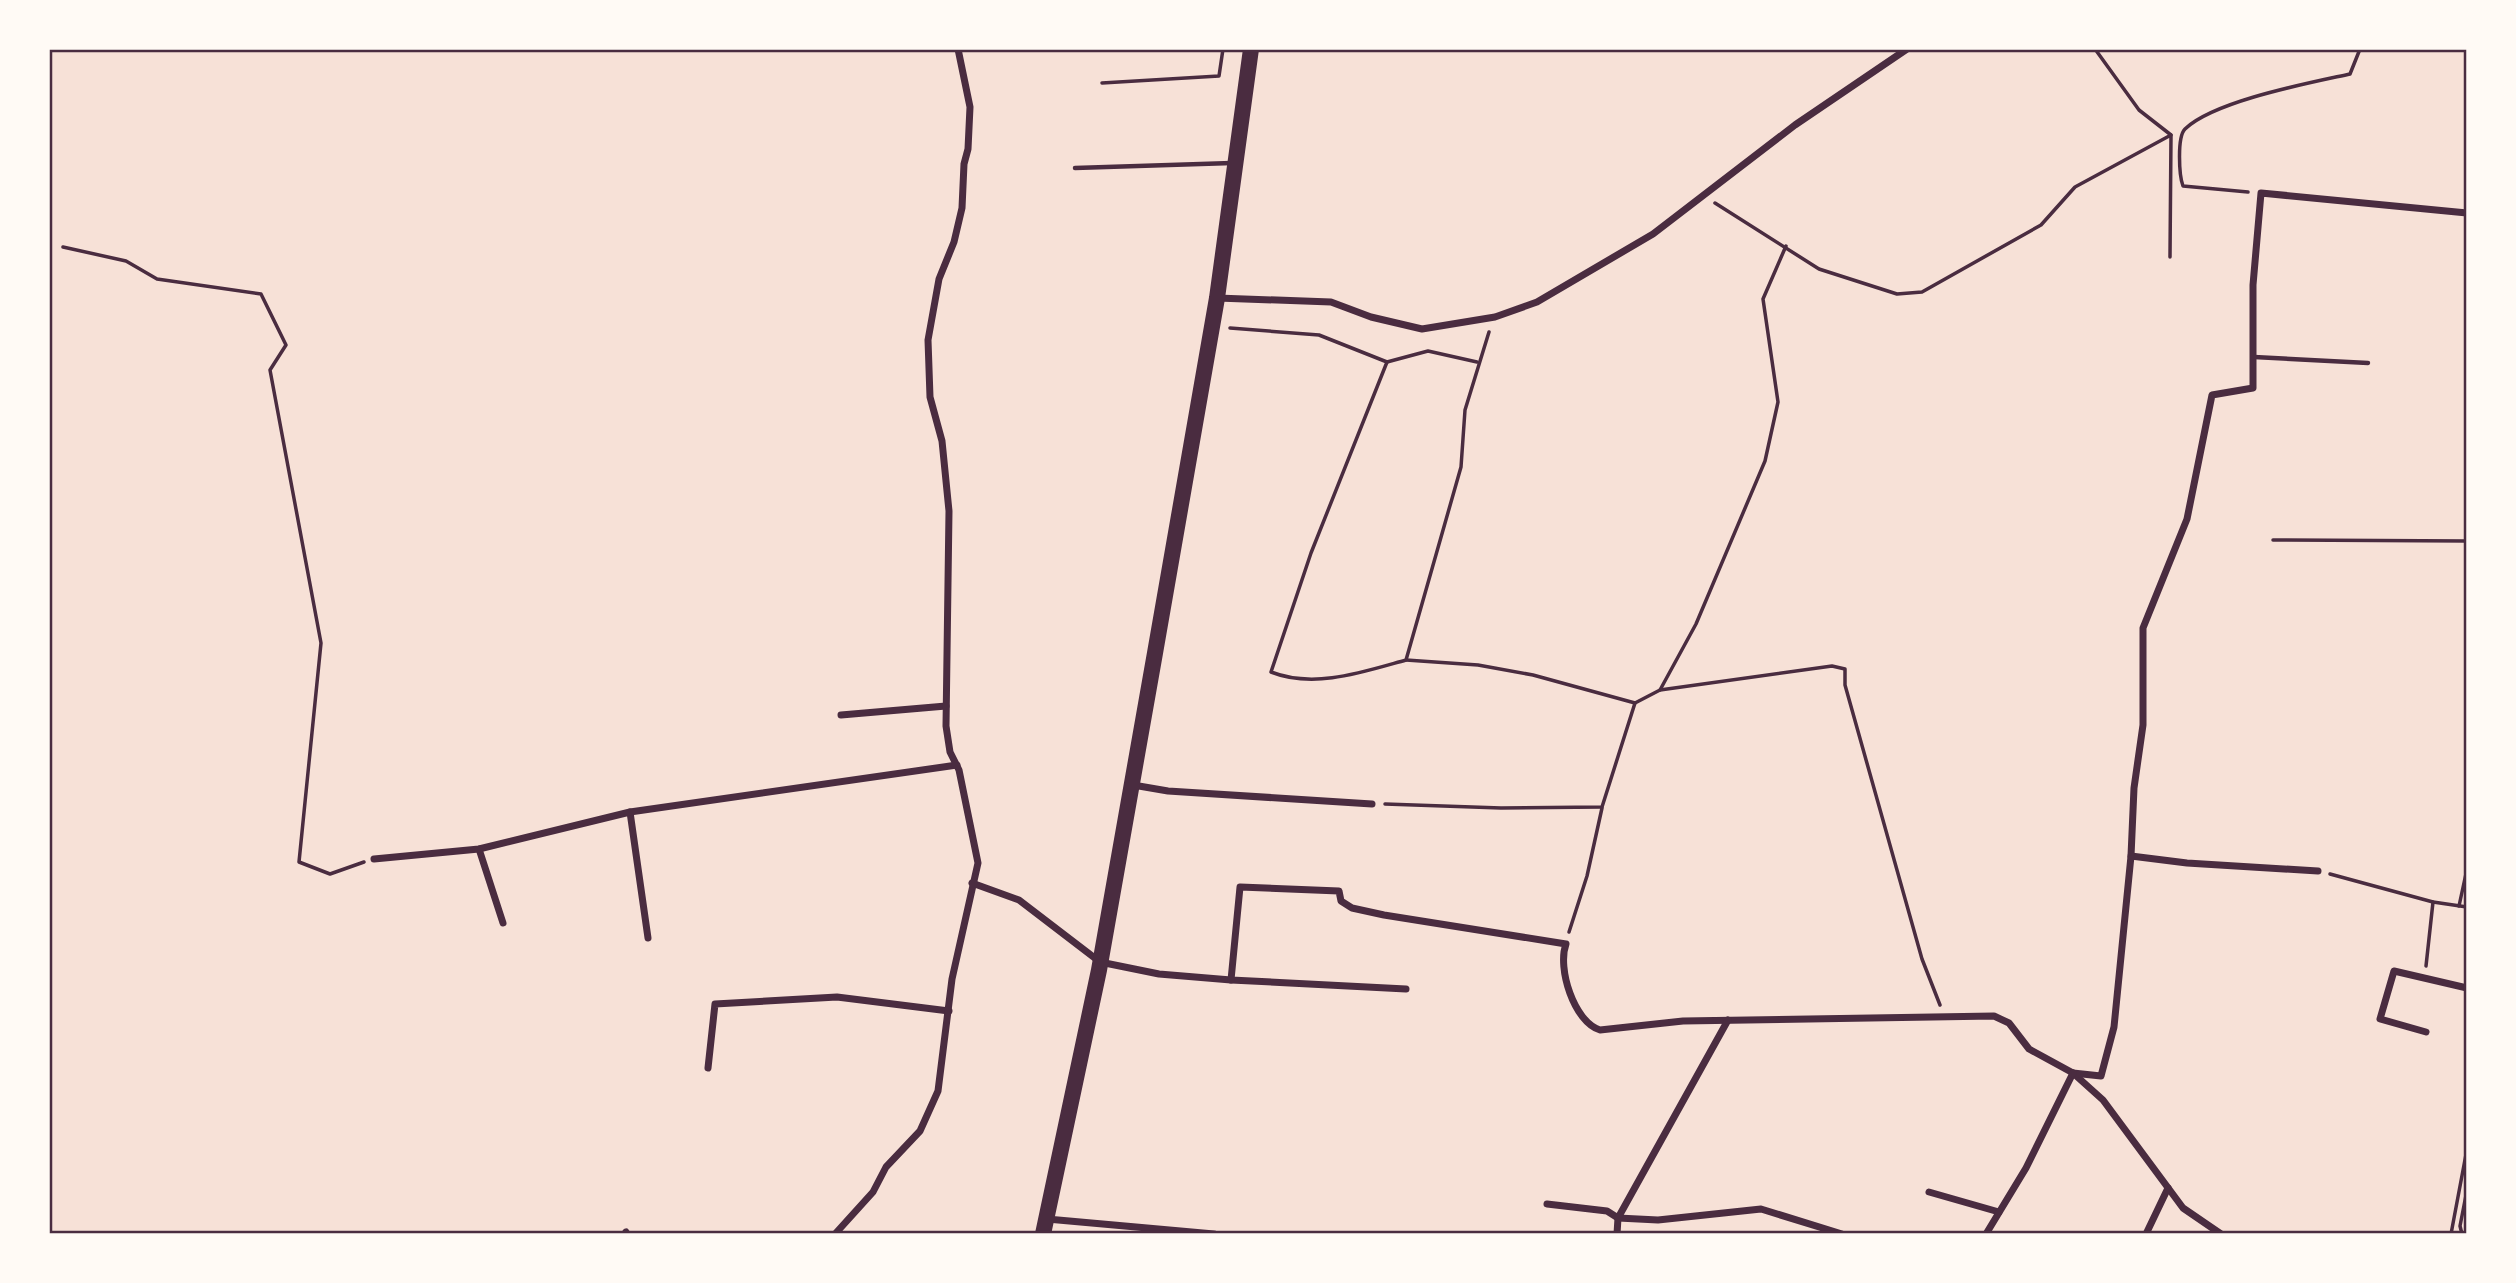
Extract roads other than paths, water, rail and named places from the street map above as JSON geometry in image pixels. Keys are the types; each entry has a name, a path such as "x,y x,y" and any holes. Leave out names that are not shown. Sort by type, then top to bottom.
{"highway":[{"path":"1044,1227 1100,962 1132,785 1217,298 1251,49"}],"street":[{"path":"835,1234 873,1192 886,1167 920,1131 937,1091 952,979 978,863 957,765 950,752 946,706 949,511 942,441 930,397 928,340 939,279 954,242 962,208 964,164 970,137 970,107 958,49"},
{"path":"1217,298 1331,302 1371,317 1422,329 1494,317 1537,302 1653,234 1794,125 1907,49"},
{"path":"2073,1073 2101,1076 2114,1027 2134,788 2143,725 2143,628 2187,519 2212,396 2253,388 2253,285 2261,193 2467,212"},
{"path":"841,715 946,706"},
{"path":"374,859 479,849 630,812 957,765"},
{"path":"1132,785 1168,791 1372,804"},
{"path":"630,812 648,938"},
{"path":"479,849 503,923"},
{"path":"2130,856 2187,863 2318,871"},
{"path":"972,883 1019,900 1100,962 1159,974 1406,989"},
{"path":"1231,980 1240,887 1339,891 1342,901 1352,908 1566,944 1561,957 1577,1012 1590,1027 1600,1030 1683,1021 1994,1016 2008,1023 2029,1049 2073,1073 2103,1100 2183,1208 2221,1234"},
{"path":"2426,1032 2380,1019 2394,971 2467,988"},
{"path":"708,1068 715,1004 837,997 949,1011"},
{"path":"1616,1234 1618,1218 1728,1020"},
{"path":"1986,1234 2026,1168 2073,1073"},
{"path":"2146,1234 2168,1188"},
{"path":"1929,1192 1999,1212"},
{"path":"1547,1204 1607,1211 1618,1218 1658,1220 1762,1209 1842,1234"},
{"path":"1044,1227 1214,1234"}],"lane":[{"path":"1075,168 1237,163"},
{"path":"2253,357 2368,363"}]}
